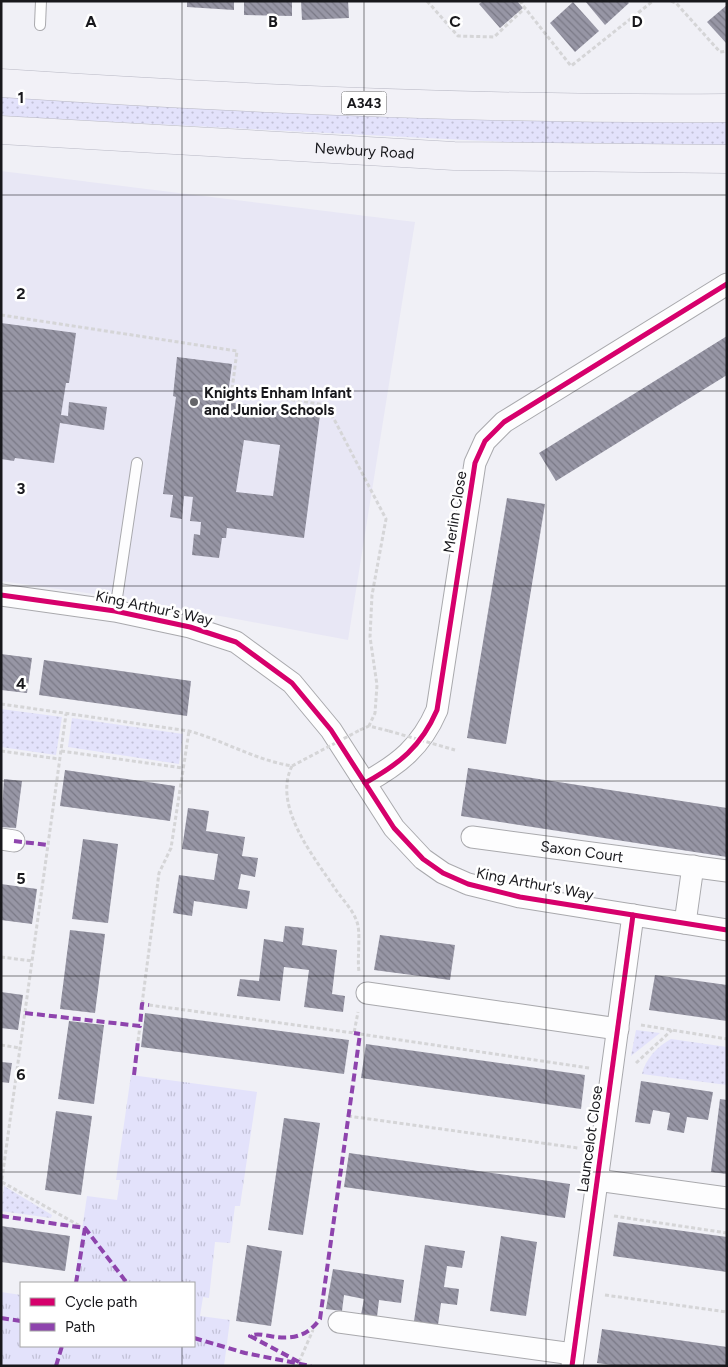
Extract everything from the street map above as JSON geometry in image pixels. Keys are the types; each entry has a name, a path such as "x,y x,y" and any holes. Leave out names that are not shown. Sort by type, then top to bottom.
{"main road":[{"name":"A343","path":"1,83 268,100 499,108 727,108"},
{"name":"Newbury Road","path":"1,130 454,156 727,160"}],"street":[{"name":"Merlin Close","path":"364,783 393,768 428,731 437,710 475,463 485,441 504,422 727,284"},
{"name":"King Arthur's Way","path":"1,594 115,611 216,634 236,642 292,683 346,751 364,783 394,828 423,859 443,873 491,891 727,930"},
{"name":"Saxon Court","path":"472,837 727,871"},
{"path":"685,924 693,866"},
{"name":"Launcelot Close","path":"338,1322 572,1360 634,915"},
{"path":"364,993 618,1025"},
{"name":"Launcelot Close","path":"597,1180 727,1198"}],"lane":[{"path":"40,25 41,1"},
{"path":"115,611 137,463"}],"path":[{"path":"427,1 458,36 494,37 525,8"},
{"path":"523,1 521,3 571,66 653,1"},
{"path":"671,1 676,3 720,52 727,51"},
{"path":"1,315 237,351 232,390 325,406 335,421 386,519 372,595 370,637 377,685 375,712 369,726"},
{"path":"1,704 189,731 207,736 252,757 292,766"},
{"path":"1,1186 66,714"},
{"path":"149,1005 354,1034 364,993 357,951 357,923 298,830 287,803 285,788 287,777 292,766 369,726 455,750"},
{"path":"142,1004 160,873 171,848 189,731"},
{"path":"1,751 59,759"},
{"path":"61,751 183,768"},
{"path":"1,956 32,961"},
{"path":"618,1025 673,1030 727,1039"},
{"path":"138,1041 140,1026"},
{"path":"360,1034 611,1079 673,1030"},
{"path":"1,1045 20,1048"},
{"path":"348,1116 601,1151"},
{"path":"2,1182 80,1226"},
{"path":"592,1213 727,1232"},
{"path":"582,1292 727,1312"},
{"path":"299,1362 313,1330"}],"shaded area":[{"name":"Knights Enham Infant and Junior Schools","path":"1,171 415,222 348,640 130,599 1,581"}],"green space":[{"path":"1,96 364,116 545,121 727,122 727,147 524,143 18,117 1,115"},
{"path":"1,709 62,717 56,755 1,747"},
{"path":"72,718 183,734 179,764 68,747"},
{"path":"636,1030 660,1033 631,1056"},
{"path":"671,1039 727,1047 727,1085 642,1074 646,1063 653,1054 661,1045"},
{"path":"131,1075 257,1092 240,1206 235,1206 230,1243 215,1242 209,1298 203,1297 200,1316 230,1320 224,1366 1,1366 1,1292 20,1295 20,1347 195,1347 195,1282 74,1282 87,1196 117,1200 120,1180 116,1180"},
{"path":"4,1186 52,1215 51,1218 1,1211"}],"building":[{"path":"187,1 234,1 234,10 187,7"},
{"path":"244,1 292,1 292,16 244,15"},
{"path":"301,1 348,1 349,18 302,20"},
{"path":"483,1 517,1 523,8 500,28 479,4"},
{"path":"585,1 627,1 629,3 605,25"},
{"path":"573,2 599,31 575,52 550,23"},
{"path":"727,5 727,44 707,22"},
{"path":"1,323 76,333 69,383 66,383 61,415 68,416 69,402 107,407 104,430 60,423 54,463 15,458 14,461 1,459"},
{"path":"727,336 727,375 556,481 539,453"},
{"path":"177,357 232,364 227,402 320,415 304,538 227,528 226,538 222,538 219,558 192,555 194,534 200,535 201,522 190,521 193,497 184,496 182,519 170,517 173,495 163,494 176,397 173,396","holes":["244,440 280,445 273,496 236,492"]},
{"path":"507,498 545,504 506,744 467,738"},
{"path":"1,654 32,658 27,693 1,690"},
{"path":"44,660 191,681 187,716 39,695"},
{"path":"468,768 727,808 727,857 461,816"},
{"path":"65,770 175,786 170,821 60,806"},
{"path":"4,779 22,781 16,828 1,827"},
{"path":"188,808 209,811 206,831 245,837 242,856 258,858 255,877 241,874 238,889 250,891 247,909 194,901 192,916 173,913 179,875 214,880 218,854 182,849"},
{"path":"83,839 118,844 108,923 72,919"},
{"path":"1,884 37,889 32,924 1,920"},
{"path":"285,926 304,928 302,945 337,950 332,994 345,996 343,1012 304,1007 309,970 284,967 280,1001 237,996 240,979 259,981 264,939 283,942"},
{"path":"70,930 105,934 95,1013 60,1009"},
{"path":"380,935 455,945 450,980 374,970"},
{"path":"655,975 727,985 727,1021 649,1010"},
{"path":"1,992 23,995 18,1030 1,1028"},
{"path":"145,1013 349,1040 344,1074 141,1047"},
{"path":"69,1021 104,1025 94,1104 58,1099"},
{"path":"366,1044 585,1075 581,1109 361,1078"},
{"path":"1,1062 12,1063 9,1083 1,1082"},
{"path":"641,1081 713,1092 708,1120 687,1117 684,1133 667,1130 670,1113 653,1110 650,1124 635,1122"},
{"path":"720,1099 727,1100 727,1174 711,1172"},
{"path":"56,1111 92,1116 81,1195 45,1190"},
{"path":"284,1118 320,1123 303,1235 268,1230"},
{"path":"349,1153 570,1184 565,1218 344,1187"},
{"path":"618,1222 727,1237 727,1272 613,1256"},
{"path":"1,1226 70,1236 65,1271 1,1262"},
{"path":"501,1236 537,1242 526,1316 490,1311"},
{"path":"247,1245 282,1251 271,1326 236,1321"},
{"path":"425,1245 465,1251 462,1268 447,1266 444,1287 459,1289 457,1305 441,1303 438,1325 414,1321"},
{"path":"333,1269 404,1280 401,1303 379,1300 377,1317 361,1315 364,1299 344,1295 342,1311 326,1309"},
{"path":"602,1329 727,1347 727,1366 618,1366 597,1363"}],"marked path":[{"path":"14,841 48,845"},
{"path":"25,1013 140,1026 142,1004 149,1005"},
{"path":"299,1362 250,1336 260,1334 285,1338 298,1336 310,1330 320,1319 360,1034 354,1033"},
{"path":"134,1075 138,1041"},
{"path":"1,1216 85,1228 126,1282"},
{"path":"76,1282 85,1228"},
{"path":"1,1318 20,1321"},
{"path":"195,1338 245,1353 311,1366"},
{"path":"56,1366 62,1347"}],"cycle path":[{"path":"365,783 388,769 408,753 424,734 437,710 475,463 485,441 504,422 727,284"},
{"path":"1,595 115,611 190,627 236,642 292,683 331,730 394,828 423,859 443,873 468,884 520,897 727,930"},
{"path":"572,1366 633,915"}],"place":[{"name":"Knights Enham Infant and Junior Schools","path":"194,402"}]}
